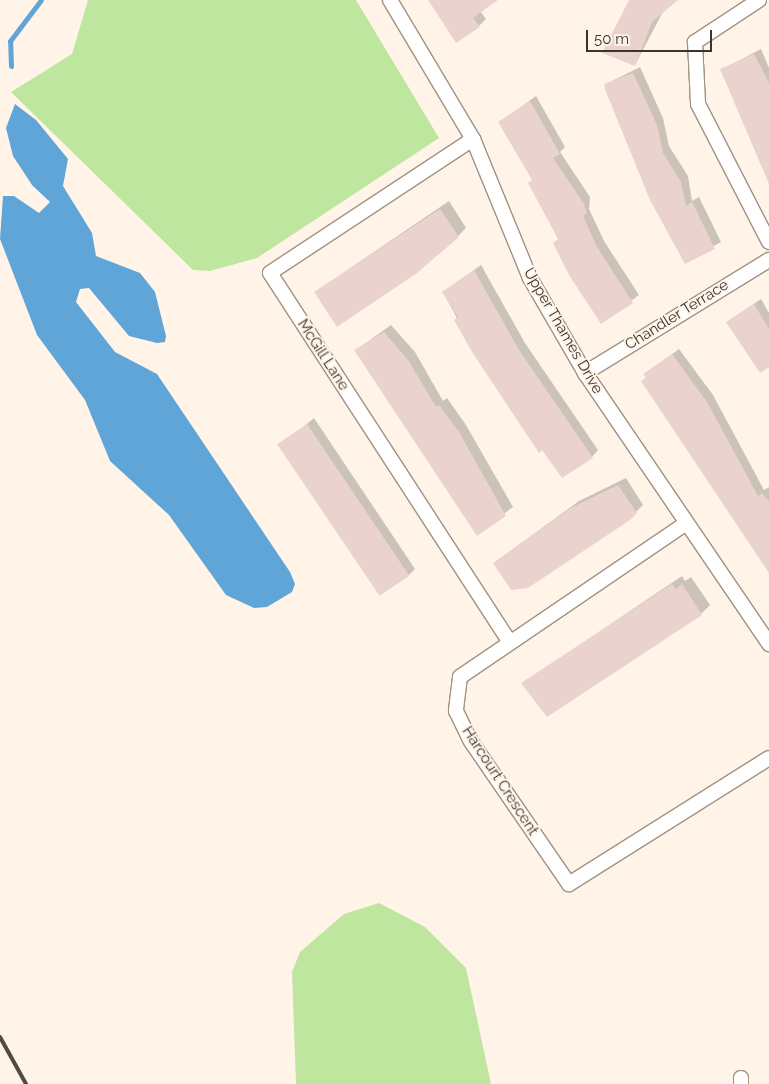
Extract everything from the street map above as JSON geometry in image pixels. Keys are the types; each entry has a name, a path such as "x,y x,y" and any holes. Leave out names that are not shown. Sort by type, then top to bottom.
{"street":[{"name":"Upper Thames Drive","path":"390,0 473,139 530,278 585,374 685,524 769,644"},
{"path":"759,0 695,42 698,104 769,242"},
{"name":"McGill Lane","path":"473,139 270,273 510,642"},
{"name":"Chandler Terrace","path":"585,374 769,260"},
{"name":"Harcourt Crescent","path":"685,524 460,677 456,711 470,740 569,884 769,758"}],"green space":[{"path":"88,0 356,0 439,138 257,258 210,271 193,270 11,92 72,54"},
{"path":"379,903 425,927 466,968 491,1084 296,1084 292,972 300,952 344,914"}],"water":[{"path":"15,104 36,120 68,159 63,186 92,233 96,256 140,273 155,292 166,336 165,342 157,343 129,336 89,288 80,289 76,302 115,352 157,374 290,572 295,584 292,592 267,607 254,608 226,595 169,515 110,461 85,400 37,335 0,239 3,196 14,196 39,213 50,202 32,185 13,156 6,128"}],"building":[{"path":"428,0 498,0 473,18 480,27 456,43"},
{"path":"629,0 678,0 652,22 635,66 602,53"},
{"path":"754,54 769,83 769,184 720,69"},
{"path":"633,73 657,125 663,153 681,182 686,206 692,202 715,249 685,264 650,200 606,92 604,84"},
{"path":"530,101 560,154 553,158 584,204 587,213 583,216 597,247 633,303 601,324 569,275 553,243 558,239 528,183 532,180 498,122"},
{"path":"440,209 459,237 417,273 337,327 314,292"},
{"path":"474,270 519,350 593,458 562,478 542,450 539,453 472,352 454,320 458,317 442,292"},
{"path":"754,304 769,329 769,367 760,373 726,322"},
{"path":"384,332 408,360 436,407 439,405 459,432 506,516 477,536 354,350"},
{"path":"672,354 707,402 758,496 762,493 769,502 769,573 641,381 646,378 643,374"},
{"path":"307,424 409,576 379,596 277,444"},
{"path":"618,485 637,513 630,520 528,588 511,590 493,563 571,508"},
{"path":"672,584 676,589 682,584 702,615 547,717 521,683"}],"waterway":[{"path":"11,66 10,41 41,0"}],"railway":[{"path":"0,1037 26,1084"}]}
